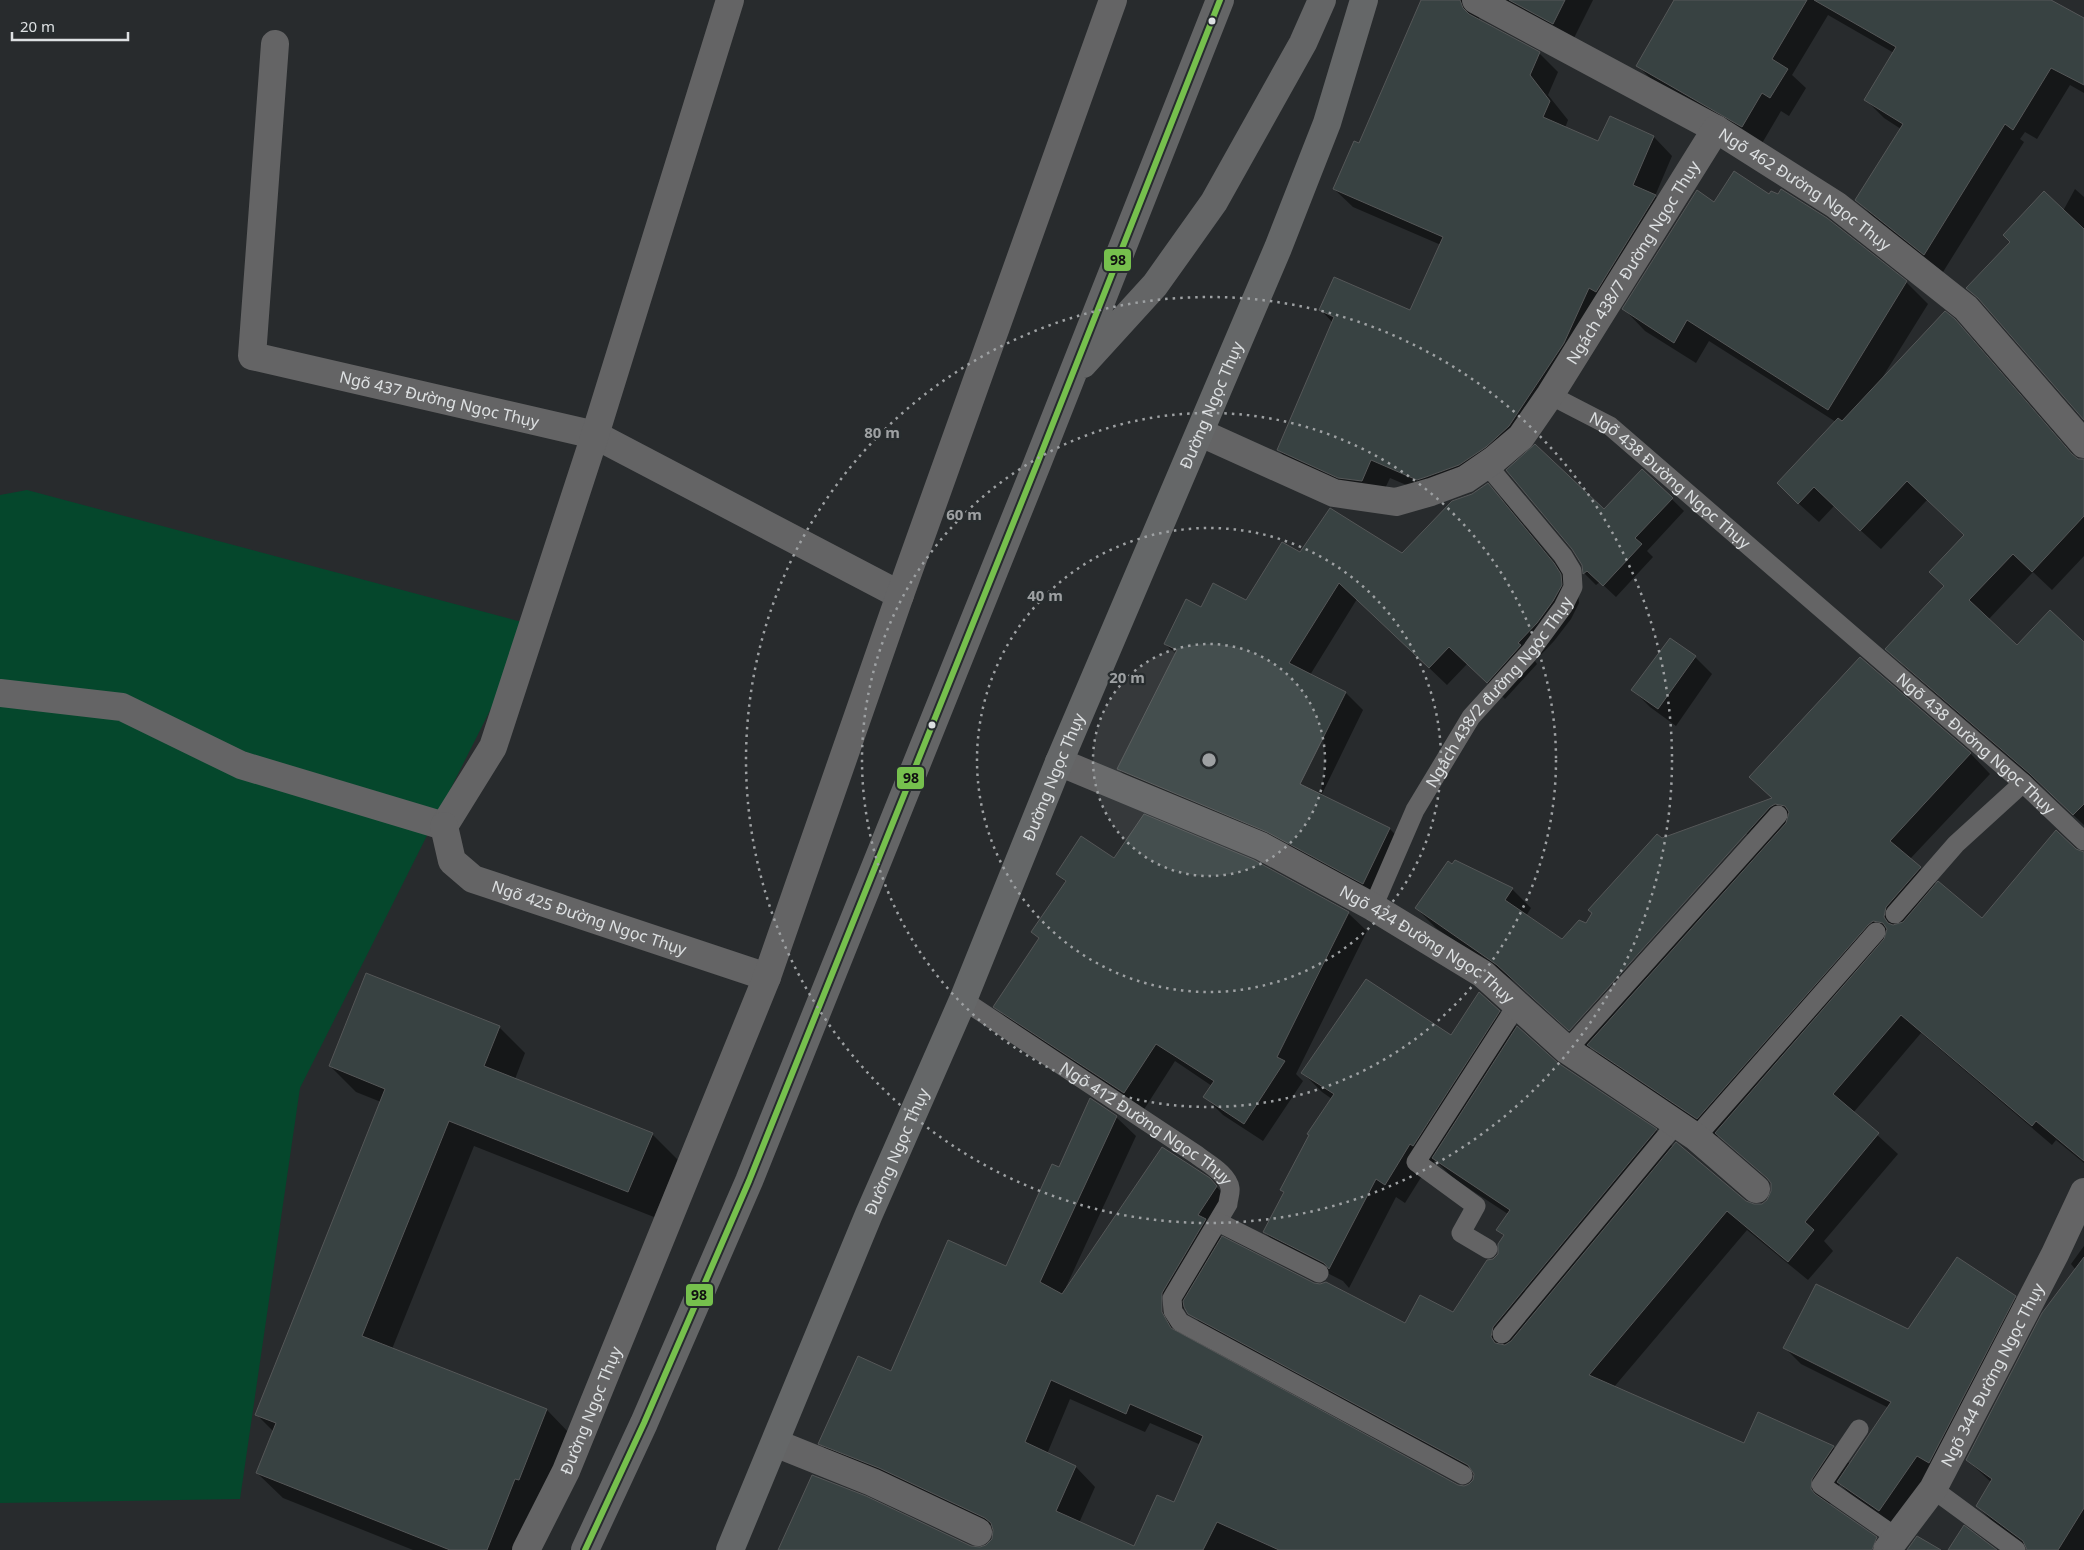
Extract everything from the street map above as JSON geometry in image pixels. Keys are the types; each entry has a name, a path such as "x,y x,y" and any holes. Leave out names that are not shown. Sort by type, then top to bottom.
{"main road":[{"path":"585,1550 644,1424 749,1180 1072,376 1220,0"},
{"path":"1072,376 1156,285 1214,202 1303,43 1322,0"}],"street":[{"path":"0,693 122,707 241,765 444,826 493,747 595,435 730,0"},
{"name":"Đường Ngọc Thụy","path":"526,1550 566,1471 767,978 900,595 1113,0"},
{"name":"Đường Ngọc Thụy","path":"730,1550 870,1214 963,1000 1059,762 1201,433 1278,248 1327,123 1364,0"},
{"name":"Ngõ 462 Đường Ngọc Thụy","path":"1476,0 1716,129 1836,205 1966,308 2084,444"},
{"name":"Ngõ 437 Đường Ngọc Thụy","path":"275,44 252,356 595,435 900,595"},
{"name":"Ngách 438/7 Đường Ngọc Thụy","path":"1550,395 1716,129"},
{"path":"1201,433 1334,493 1396,502 1466,479 1487,465 1521,436 1550,395"},
{"name":"Ngõ 424 Đường Ngọc Thụy","path":"1059,762 1261,846 1373,907 1483,974 1567,1050 1686,1131 1756,1189"},
{"name":"Ngõ 425 Đường Ngọc Thụy","path":"444,826 452,861 473,879 767,978"},
{"name":"Ngõ 344 Đường Ngọc Thụy","path":"1892,1543 1933,1489 2055,1254 2084,1192"},
{"path":"775,1443 872,1482 978,1532"}],"lane":[{"name":"Ngõ 438 Đường Ngọc Thụy","path":"1550,395 1610,426 2023,782 2084,841"},
{"name":"Ngách 438/2 đường Ngọc Thụy","path":"1373,907 1415,810 1471,717 1530,652 1563,607 1572,587 1572,571 1563,556 1487,465"},
{"path":"1895,914 1956,844 2023,782"},
{"path":"1567,1050 1778,815"},
{"path":"1502,1334 1686,1131 1876,932"},
{"name":"Ngõ 412 Đường Ngọc Thụy","path":"963,1000 1197,1155 1220,1173 1227,1182 1230,1189 1228,1204 1172,1298 1173,1311 1180,1322 1463,1475"},
{"path":"1488,1250 1460,1233 1476,1206 1416,1162 1517,1005"},
{"path":"1218,1222 1319,1273"},
{"path":"1859,1429 1821,1485 1892,1543"},
{"path":"1933,1489 2016,1550"}],"green space":[{"path":"27,490 533,625 300,1088 240,1499 0,1503 0,495"}],"building":[{"path":"1421,0 1460,0 1463,8 1469,14 1540,52 1530,75 1550,101 1543,117 1598,141 1610,116 1654,136 1633,185 1656,195 1596,292 1589,288 1564,343 1509,426 1486,447 1459,465 1417,480 1371,460 1362,481 1338,478 1277,450 1334,317 1319,310 1334,277 1410,310 1443,237 1333,189 1354,141 1359,143"},
{"path":"1509,0 1565,0 1553,24"},
{"path":"1674,0 1807,0 1772,59 1788,69 1770,98 1762,93 1742,127 1636,66"},
{"path":"1814,0 2051,0 2084,18 2084,85 2051,68 2013,130 2005,124 1924,255 1855,200 1903,124 1864,100 1896,47"},
{"path":"1734,171 1769,194 1771,191 1778,194 1781,189 1827,218 1907,281 1828,410 1687,320 1674,343 1622,309 1697,190 1714,202"},
{"path":"2044,191 2084,229 2084,420 1978,298 1966,288 2010,242 2003,235"},
{"path":"1945,311 1955,319 2072,454 2078,459 2084,459 2084,516 2032,572 2013,554 1969,600 2017,645 2050,610 2084,642 2084,804 2073,815 2030,774 1885,649 1944,586 1929,572 1964,535 1907,481 1860,531 1814,487 1798,504 1777,483 1838,418 1842,421"},
{"path":"1535,444 1604,509 1642,469 1673,498 1635,538 1642,544 1603,586 1587,571 1583,574 1582,565 1572,549 1506,470"},
{"path":"1488,483 1554,563 1561,574 1562,585 1537,623 1518,643 1521,645 1487,683 1449,647 1429,668 1339,583 1289,663 1346,692 1300,784 1390,828 1363,884 1267,832 1117,769 1177,650 1164,644 1186,599 1201,607 1213,583 1246,600 1282,542 1300,552 1330,508 1402,553 1452,501 1472,494"},
{"path":"1670,638 1696,656 1658,709 1631,690"},
{"path":"1860,657 1971,753 1890,841 1921,867 1886,907 1884,917 1888,923 1893,925 1903,922 1938,881 1982,918 2056,830 2076,849 2084,852 2084,1161 2036,1121 2032,1126 1901,1015 1833,1094 1879,1133 1805,1222 1814,1230 1788,1262 1727,1211 1589,1375 1744,1443 1758,1412 1834,1446 1812,1479 1811,1489 1815,1494 1877,1537 1872,1550 1279,1550 1217,1522 1203,1550 778,1550 812,1475 866,1496 971,1546 980,1547 986,1545 992,1539 993,1530 991,1523 985,1518 879,1468 818,1444 858,1356 891,1371 948,1240 1006,1266 1052,1164 1059,1167 1090,1098 1117,1116 1040,1282 1062,1294 1162,1147 1210,1178 1217,1186 1198,1215 1206,1219 1162,1293 1162,1312 1171,1328 1458,1485 1464,1486 1469,1484 1473,1480 1474,1474 1468,1465 1188,1314 1183,1301 1222,1236 1314,1283 1326,1282 1405,1323 1420,1295 1453,1312 1487,1260 1493,1259 1498,1254 1498,1244 1504,1235 1496,1230 1510,1210 1432,1158 1517,1026 1558,1063 1657,1129 1493,1327 1491,1337 1495,1343 1505,1345 1511,1341 1676,1142 1746,1201 1762,1204 1767,1200 1771,1191 1771,1183 1715,1133 1884,939 1887,929 1883,923 1873,921 1868,925 1697,1119 1587,1045 1786,823 1789,812 1785,806 1775,804 1770,807 1569,1031 1497,965 1415,908 1448,861 1452,864 1455,860 1513,888 1505,900 1562,939 1579,920 1586,923 1592,913 1588,910 1657,834 1662,838 1772,798 1749,777","holes":["1051,1380 1126,1414 1130,1404 1203,1436 1174,1502 1157,1495 1134,1546 1056,1511 1076,1466 1025,1442"]},
{"path":"1144,814 1254,860 1349,912 1277,1057 1285,1061 1244,1124 1203,1097 1214,1081 1156,1044 1124,1093 993,1007 1039,938 1031,932 1066,881 1056,874 1081,836 1114,858"},
{"path":"366,973 500,1026 484,1066 653,1133 628,1192 449,1121 362,1336 547,1409 519,1480 515,1479 487,1550 450,1550 256,1473 276,1423 255,1415 385,1089 329,1066"},
{"path":"1366,979 1451,1035 1479,992 1500,1011 1413,1146 1410,1144 1385,1185 1376,1179 1329,1269 1324,1263 1263,1232 1284,1192 1280,1190 1309,1135 1307,1134 1334,1094 1301,1073"},
{"path":"1957,1257 2016,1296 1929,1463 1917,1456 1879,1511 1837,1482 1891,1402 1783,1348 1816,1284 1908,1329"},
{"path":"2084,1257 2084,1508 2058,1550 2027,1550 2023,1541 1976,1506 1992,1479 1966,1460 2042,1313"},
{"path":"1964,1525 1997,1550 1948,1550"},
{"path":"1917,1536 1941,1550 1907,1550"}],"transit line":[{"name":"98","path":"585,1550 644,1423 749,1181 1037,464 1220,0"}]}
